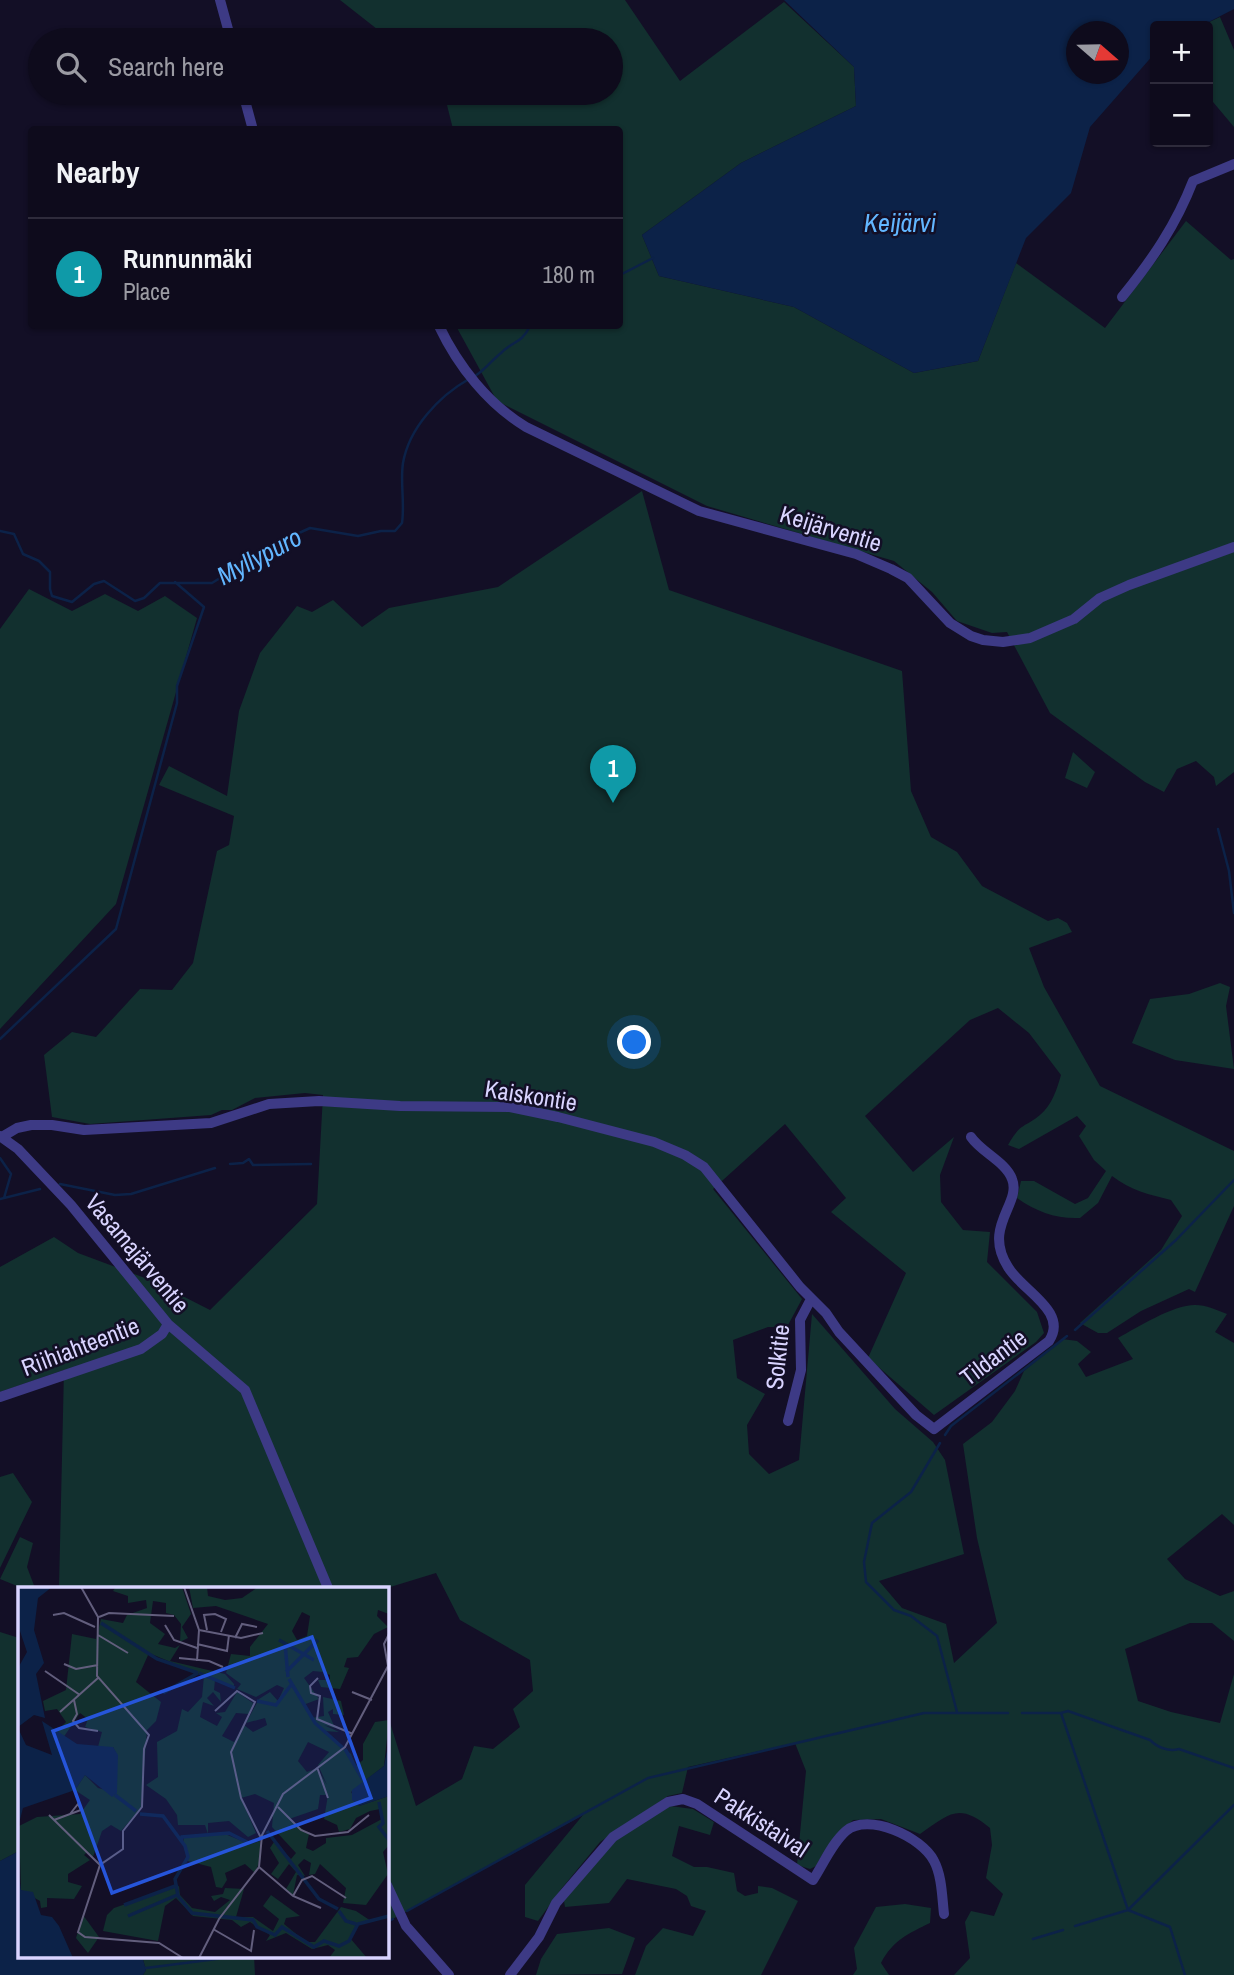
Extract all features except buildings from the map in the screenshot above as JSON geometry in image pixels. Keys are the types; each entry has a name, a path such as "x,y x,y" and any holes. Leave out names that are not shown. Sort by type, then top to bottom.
{"street":[{"path":"220,0 228,28"},
{"path":"246,105 252,126"},
{"path":"1122,297 1169,233 1193,181 1234,164"},
{"name":"Keijärventie","path":"441,329 463,367 486,395 513,419 544,437 699,511 856,554 891,569 908,578 950,622 971,636 983,640 1003,642 1030,638 1074,619 1100,598 1129,585 1234,547"},
{"name":"Kaiskontie","path":"1,1137 17,1128 31,1125 84,1130 211,1123 269,1104 319,1101 400,1106 510,1107 654,1142 695,1160 704,1167 877,1376 934,1429"},
{"name":"Vasamajärventie","path":"1,1137 19,1149 71,1205 167,1324 245,1390 328,1587"},
{"name":"Tildantie","path":"934,1429 1049,1341 1054,1331 1052,1315 1020,1283 1002,1257 999,1229 1013,1191 1013,1181 1004,1168 971,1137"},
{"name":"Solkitie","path":"788,1421 801,1370 800,1320 811,1299"},
{"name":"Riihiahteentie","path":"0,1397 141,1349 162,1334 167,1324"},
{"name":"Pakkistaival","path":"510,1975 539,1937 556,1903 601,1848 646,1814 668,1802 683,1800 697,1804 813,1880 841,1837 855,1825 876,1825 909,1837 925,1847 935,1861 944,1913"},
{"path":"388,1887 406,1926 449,1975"}],"green space":[{"path":"340,0 625,0 680,81 784,2 854,67 856,106 741,163 642,235 659,276 794,307 914,373 978,361 1016,263 1105,328 1186,221 1231,260 1234,259 1234,772 1216,786 1214,777 1196,761 1177,769 1164,792 1145,782 1050,713 1007,632 992,633 957,621 932,592 894,561 707,506 497,401 458,329 623,329 623,126 452,126 447,105 623,105 623,28 376,28"},
{"path":"1220,17 1234,50 1234,127 1213,102 1212,21"},
{"path":"642,491 669,590 902,671 911,791 931,837 957,852 982,886 1048,921 1058,918 1067,923 1072,932 1029,948 1044,987 1100,1086 1234,1151 1234,1206 1195,1292 1189,1289 1141,1311 1107,1333 1098,1333 1080,1323 1161,1250 1182,1216 1171,1200 1133,1188 1112,1176 1098,1203 1080,1218 1047,1214 1017,1198 1021,1181 1034,1181 1075,1204 1088,1198 1106,1171 1094,1160 1079,1136 1086,1126 1077,1116 1019,1149 1008,1145 1019,1129 1048,1106 1061,1075 1029,1033 998,1008 970,1020 865,1116 913,1172 954,1137 940,1175 941,1202 963,1230 990,1232 987,1262 1037,1312 1044,1333 1036,1342 934,1415 868,1358 906,1273 831,1212 846,1198 785,1124 713,1189 802,1299 787,1327 768,1327 733,1340 737,1378 765,1394 747,1425 749,1454 769,1474 799,1460 812,1314 895,1409 933,1442 945,1460 964,1554 879,1581 902,1608 946,1624 954,1663 997,1623 977,1538 963,1444 992,1422 1015,1391 1024,1371 1062,1339 1077,1341 1091,1352 1078,1364 1086,1377 1133,1359 1118,1338 1166,1313 1195,1305 1227,1314 1215,1332 1234,1343 1234,1525 1222,1514 1167,1559 1185,1579 1220,1596 1234,1591 1234,1641 1212,1623 1190,1623 1125,1649 1138,1701 1171,1712 1220,1723 1234,1674 1234,1975 954,1975 970,1958 965,1922 971,1911 994,1916 1003,1894 986,1878 992,1845 990,1828 962,1813 947,1816 920,1834 881,1819 853,1820 822,1855 816,1866 810,1869 797,1865 806,1771 795,1743 688,1767 682,1793 668,1796 600,1842 538,1921 525,1917 525,1885 583,1815 388,1921 388,1716 416,1806 462,1779 474,1746 493,1749 520,1727 513,1709 533,1691 530,1660 460,1620 436,1573 388,1588 59,1587 64,1370 0,1392 0,1267 54,1237 78,1253 153,1281 210,1310 317,1204 323,1095 305,1093 255,1098 232,1110 222,1110 211,1115 90,1124 52,1117 44,1055 72,1032 96,1037 140,989 172,990 193,963 217,851 229,845 234,816 159,785 169,766 227,796 239,711 260,653 297,606 312,612 333,600 362,627 389,608 498,587"},
{"path":"29,589 72,611 105,594 138,611 165,596 197,618 116,904 0,1029 0,629"},
{"path":"1073,752 1095,772 1087,788 1065,778"},
{"path":"1220,983 1230,987 1226,1006 1234,1069 1175,1060 1132,1043 1150,999 1189,994"},
{"path":"13,1473 32,1502 0,1568 0,1477"},
{"path":"20,1537 33,1543 27,1567 35,1587 20,1587 0,1579"},
{"path":"0,1632 18,1638 18,1852 0,1861"},
{"path":"670,1806 693,1809 714,1822 710,1835 679,1826 672,1856 694,1867 734,1873 737,1891 745,1896 758,1893 758,1886 772,1888 798,1901 761,1975 635,1975 646,1946 663,1928 693,1936 706,1911 691,1906 687,1896 676,1889 627,1879 609,1903 565,1907 564,1901 615,1839"},
{"path":"905,1904 931,1908 930,1923 908,1934 885,1955 881,1963 889,1975 853,1975 857,1969 854,1948 876,1907"},
{"path":"609,1928 635,1938 622,1974 536,1975 541,1959 557,1934"},
{"path":"143,1958 254,1958 255,1975 143,1975 146,1970"}],"water":[{"name":"Keijärvi","path":"784,0 1234,0 1234,9 1211,21 1150,21 1150,59 1129,83 1129,21 1066,21 1066,84 1128,84 1090,127 1071,193 1026,238 978,361 914,373 794,307 659,276 642,235 741,163 856,106 854,67"},
{"path":"18,1852 18,1958 143,1958 146,1970 143,1975 0,1975 0,1861"}],"waterway":[{"name":"Myllypuro","path":"623,273 653,258"},
{"name":"Myllypuro","path":"475,376 528,329"},
{"name":"Myllypuro","path":"0,531 14,534 23,554 39,561 50,572 52,596 72,602 94,584 104,581 135,601 144,598 160,583 212,583 275,544 310,528 358,536 395,531 402,523 403,463 412,437 427,414 447,394 469,379"},
{"path":"0,1039 116,929 177,703 177,686 204,607 175,582"},
{"path":"1218,829 1229,871 1234,913"},
{"path":"0,1158 11,1174 4,1198"},
{"path":"230,1164 243,1163 249,1159 253,1165 311,1164"},
{"path":"60,1184 115,1195 131,1194 215,1168"},
{"path":"1075,1330 1176,1240 1234,1180"},
{"path":"0,1199 40,1189"},
{"path":"945,1435 951,1426 1067,1336"},
{"path":"940,1443 911,1492 872,1523 864,1562 866,1582 894,1610 911,1616 937,1636 957,1712"},
{"path":"1022,1713 1068,1711 1150,1740 1163,1748 1179,1749 1234,1768"},
{"path":"407,1911 648,1778 924,1713 1008,1713"},
{"path":"1061,1713 1128,1910 1170,1927 1185,1975"},
{"path":"1075,1926 1128,1910 1234,1805"},
{"path":"388,1922 393,1919"},
{"path":"1033,1939 1063,1930"},
{"path":"146,1968 224,1958"}],"place":[{"name":"Runnunmäki","path":"613,803"}]}
